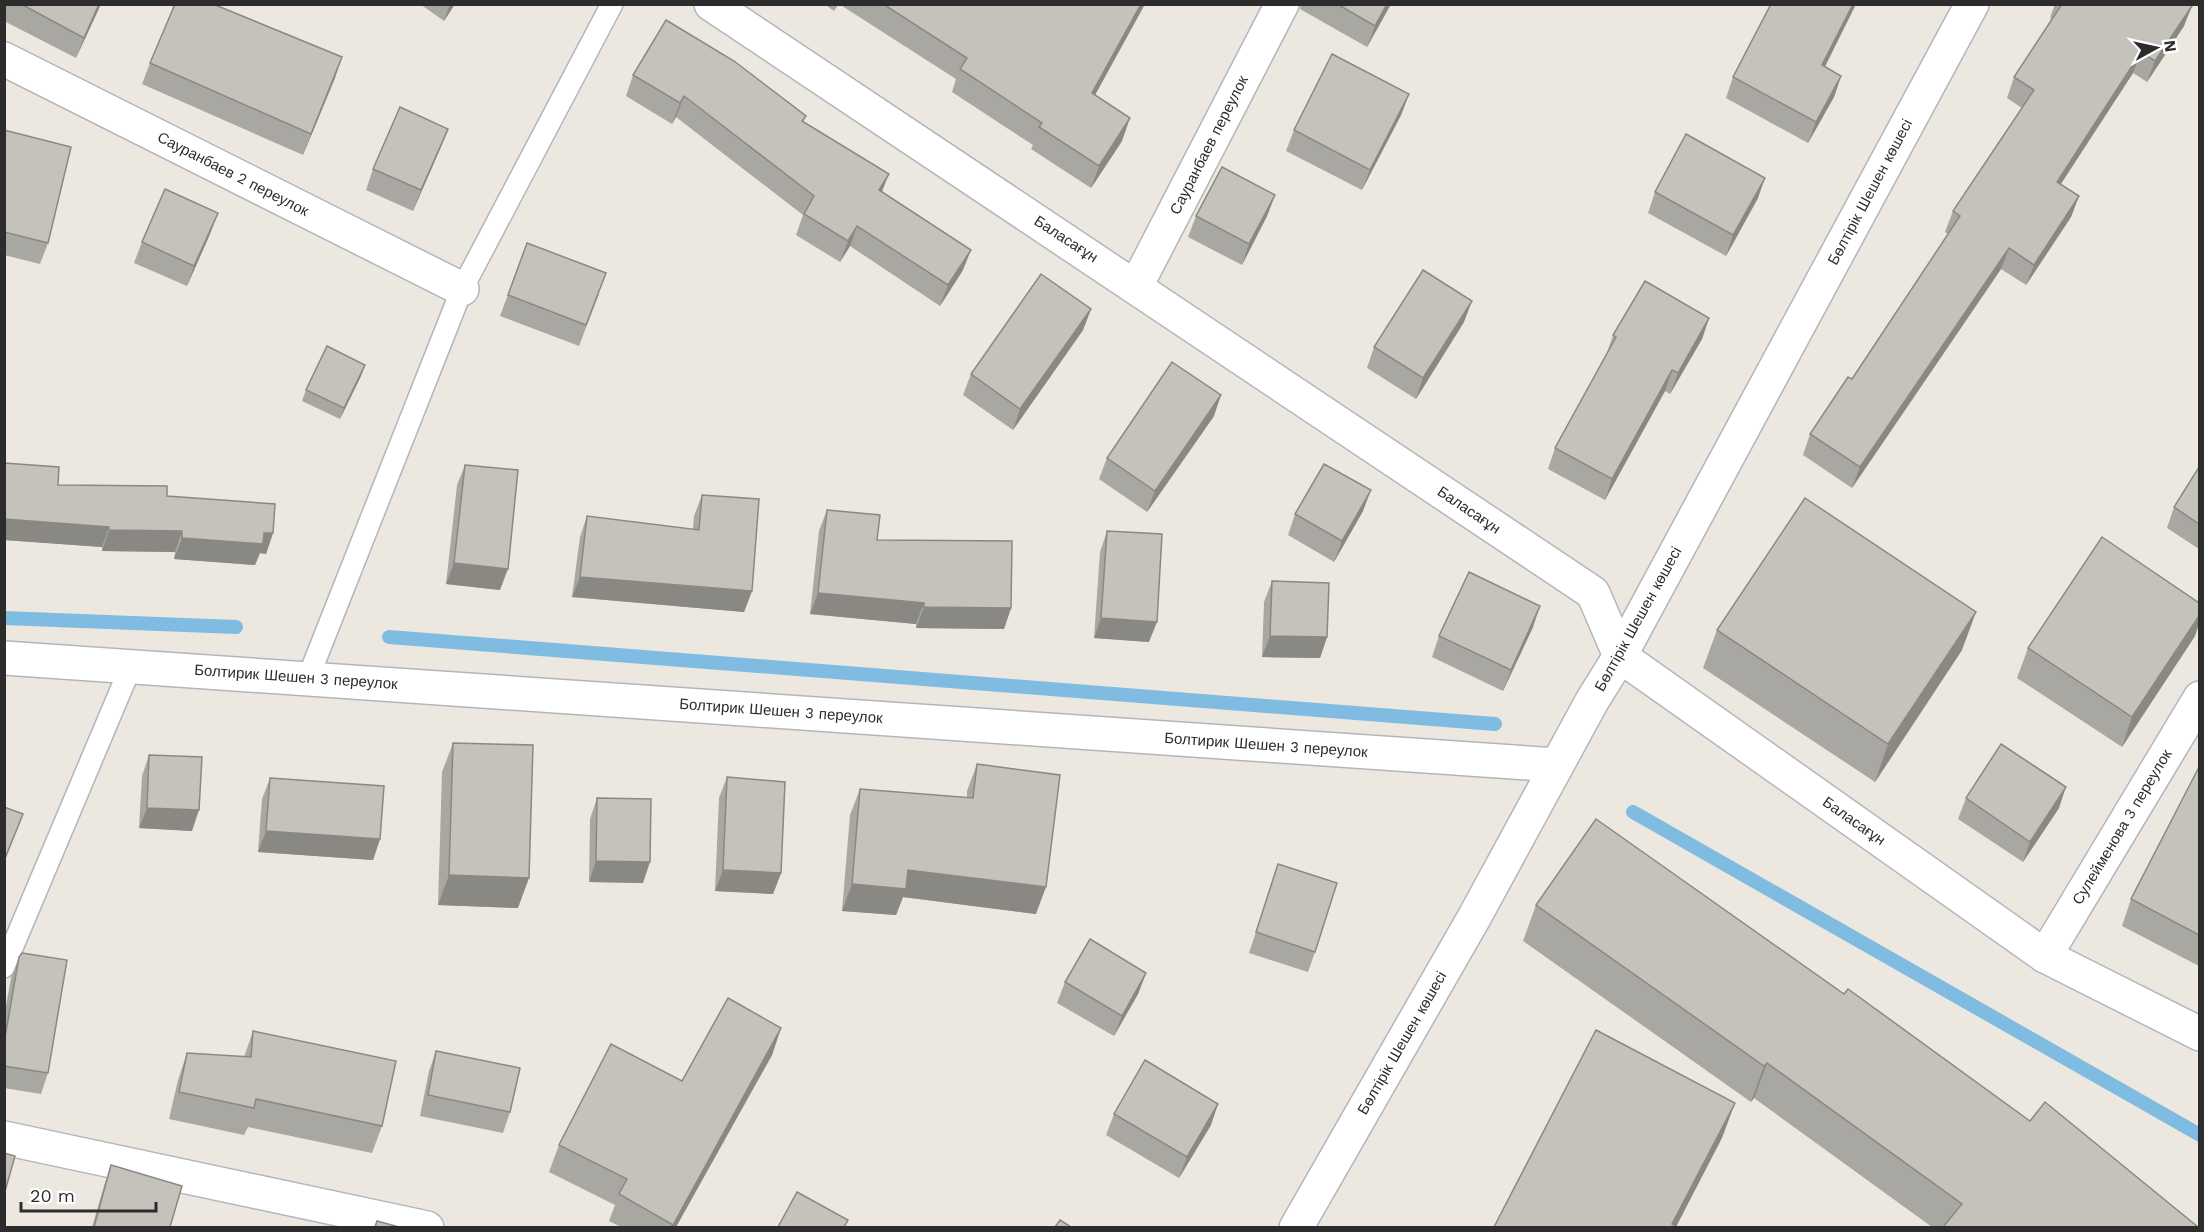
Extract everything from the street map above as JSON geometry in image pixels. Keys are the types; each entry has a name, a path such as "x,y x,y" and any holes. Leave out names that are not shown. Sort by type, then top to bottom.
{"street":[{"name":"Баласағұн","path":"711,4 1593,593 1620,656 2045,956 2199,1034"},
{"name":"Сауранбаев переулок","path":"1136,286 1282,4"},
{"name":"Бөлтірік Шешен көшесі","path":"1296,1227 1475,916 1557,765 1620,656 1972,4"},
{"name":"Сауранбаев 2 переулок","path":"4,59 462,289"},
{"name":"Болтирик Шешен 3 переулок","path":"4,658 1557,765"},
{"name":"Сулейменова 3 переулок","path":"2045,956 2199,698"},
{"path":"4,1138 427,1227"}],"lane":[{"path":"308,678 462,289 612,4"},
{"path":"4,967 132,666"}],"building":[{"path":"21,4 99,4 84,38"},
{"path":"175,4 213,4 342,57 311,134 150,63"},
{"path":"883,4 1141,4 1092,93 1130,118 1099,166 1039,127 1042,123 960,69 967,58"},
{"path":"1337,4 1387,4 1375,26"},
{"path":"1771,4 1853,4 1822,65 1841,76 1816,122 1733,77"},
{"path":"2062,4 2190,4 2192,6 2155,61 2141,52 2057,182 2079,196 2034,265 2009,248 1860,467 1810,434 1848,377 1852,379 1960,216 1953,211 2034,90 2014,77"},
{"path":"666,20 734,61 806,116 802,121 889,174 879,190 971,250 948,285 857,226 848,241 804,214 814,196 684,96 680,103 633,75"},
{"path":"1332,54 1409,94 1370,170 1294,130"},
{"path":"400,107 448,129 421,190 373,169"},
{"path":"4,130 71,147 48,243 4,232"},
{"path":"1686,134 1765,178 1733,235 1655,192"},
{"path":"1222,167 1275,195 1249,244 1196,216"},
{"path":"165,189 218,213 194,266 142,242"},
{"path":"527,243 606,273 586,325 508,295"},
{"path":"1423,270 1472,301 1423,378 1374,347"},
{"path":"1041,274 1091,309 1020,409 971,374"},
{"path":"1645,281 1709,318 1678,373 1672,370 1612,479 1555,448 1616,337 1613,335"},
{"path":"327,346 365,365 344,408 306,390"},
{"path":"1172,362 1221,395 1155,491 1107,458"},
{"path":"4,463 59,467 58,485 167,486 167,496 275,504 273,533 264,533 263,544 182,538 182,531 109,530 109,527 4,519"},
{"path":"1324,464 1371,490 1342,541 1295,514"},
{"path":"465,465 518,470 508,569 454,563"},
{"path":"2199,467 2199,524 2174,507"},
{"path":"702,495 759,499 752,591 580,577 587,516 699,530"},
{"path":"1805,498 1976,612 1888,744 1717,630"},
{"path":"827,510 880,515 877,540 1012,541 1011,608 924,607 924,603 818,593"},
{"path":"1107,531 1162,534 1157,622 1101,618"},
{"path":"2102,537 2199,603 2199,616 2132,717 2028,648"},
{"path":"1469,572 1540,606 1511,670 1439,636"},
{"path":"1272,581 1329,583 1327,637 1270,636"},
{"path":"453,743 533,745 529,878 449,875"},
{"path":"2001,744 2066,787 2030,842 1966,798"},
{"path":"149,755 202,757 199,810 147,808"},
{"path":"977,764 1060,775 1046,887 908,870 906,889 852,884 860,789 973,798"},
{"path":"2199,767 2199,935 2131,899"},
{"path":"727,777 785,782 781,873 723,870"},
{"path":"270,778 384,786 380,839 266,831"},
{"path":"597,798 651,799 650,862 596,861"},
{"path":"4,807 23,814 4,861"},
{"path":"1596,819 1844,994 1848,989 2030,1121 2045,1102 2198,1227 1943,1227 1962,1204 1767,1063 1764,1066 1536,905"},
{"path":"1278,864 1337,883 1315,952 1256,932"},
{"path":"1090,939 1146,973 1122,1016 1065,982"},
{"path":"22,953 67,960 48,1073 4,1066 4,1043 19,957"},
{"path":"728,998 781,1028 673,1225 619,1194 627,1179 559,1145 611,1044 682,1081"},
{"path":"1596,1030 1735,1103 1672,1224 1677,1227 1494,1227"},
{"path":"253,1031 396,1061 382,1126 256,1099 254,1108 179,1092 187,1053 251,1057"},
{"path":"436,1051 520,1068 510,1112 428,1095"},
{"path":"1145,1060 1218,1104 1187,1157 1114,1114"},
{"path":"4,1153 15,1156 4,1195"},
{"path":"111,1165 182,1186 170,1227 94,1227"},
{"path":"797,1192 848,1220 844,1227 778,1227"},
{"path":"1060,1220 1071,1227 1055,1227"},
{"path":"377,1221 399,1227 375,1227"}],"waterway":[{"path":"4,618 236,627"},
{"path":"389,637 1495,724"},
{"path":"1633,812 2200,1135"}]}
